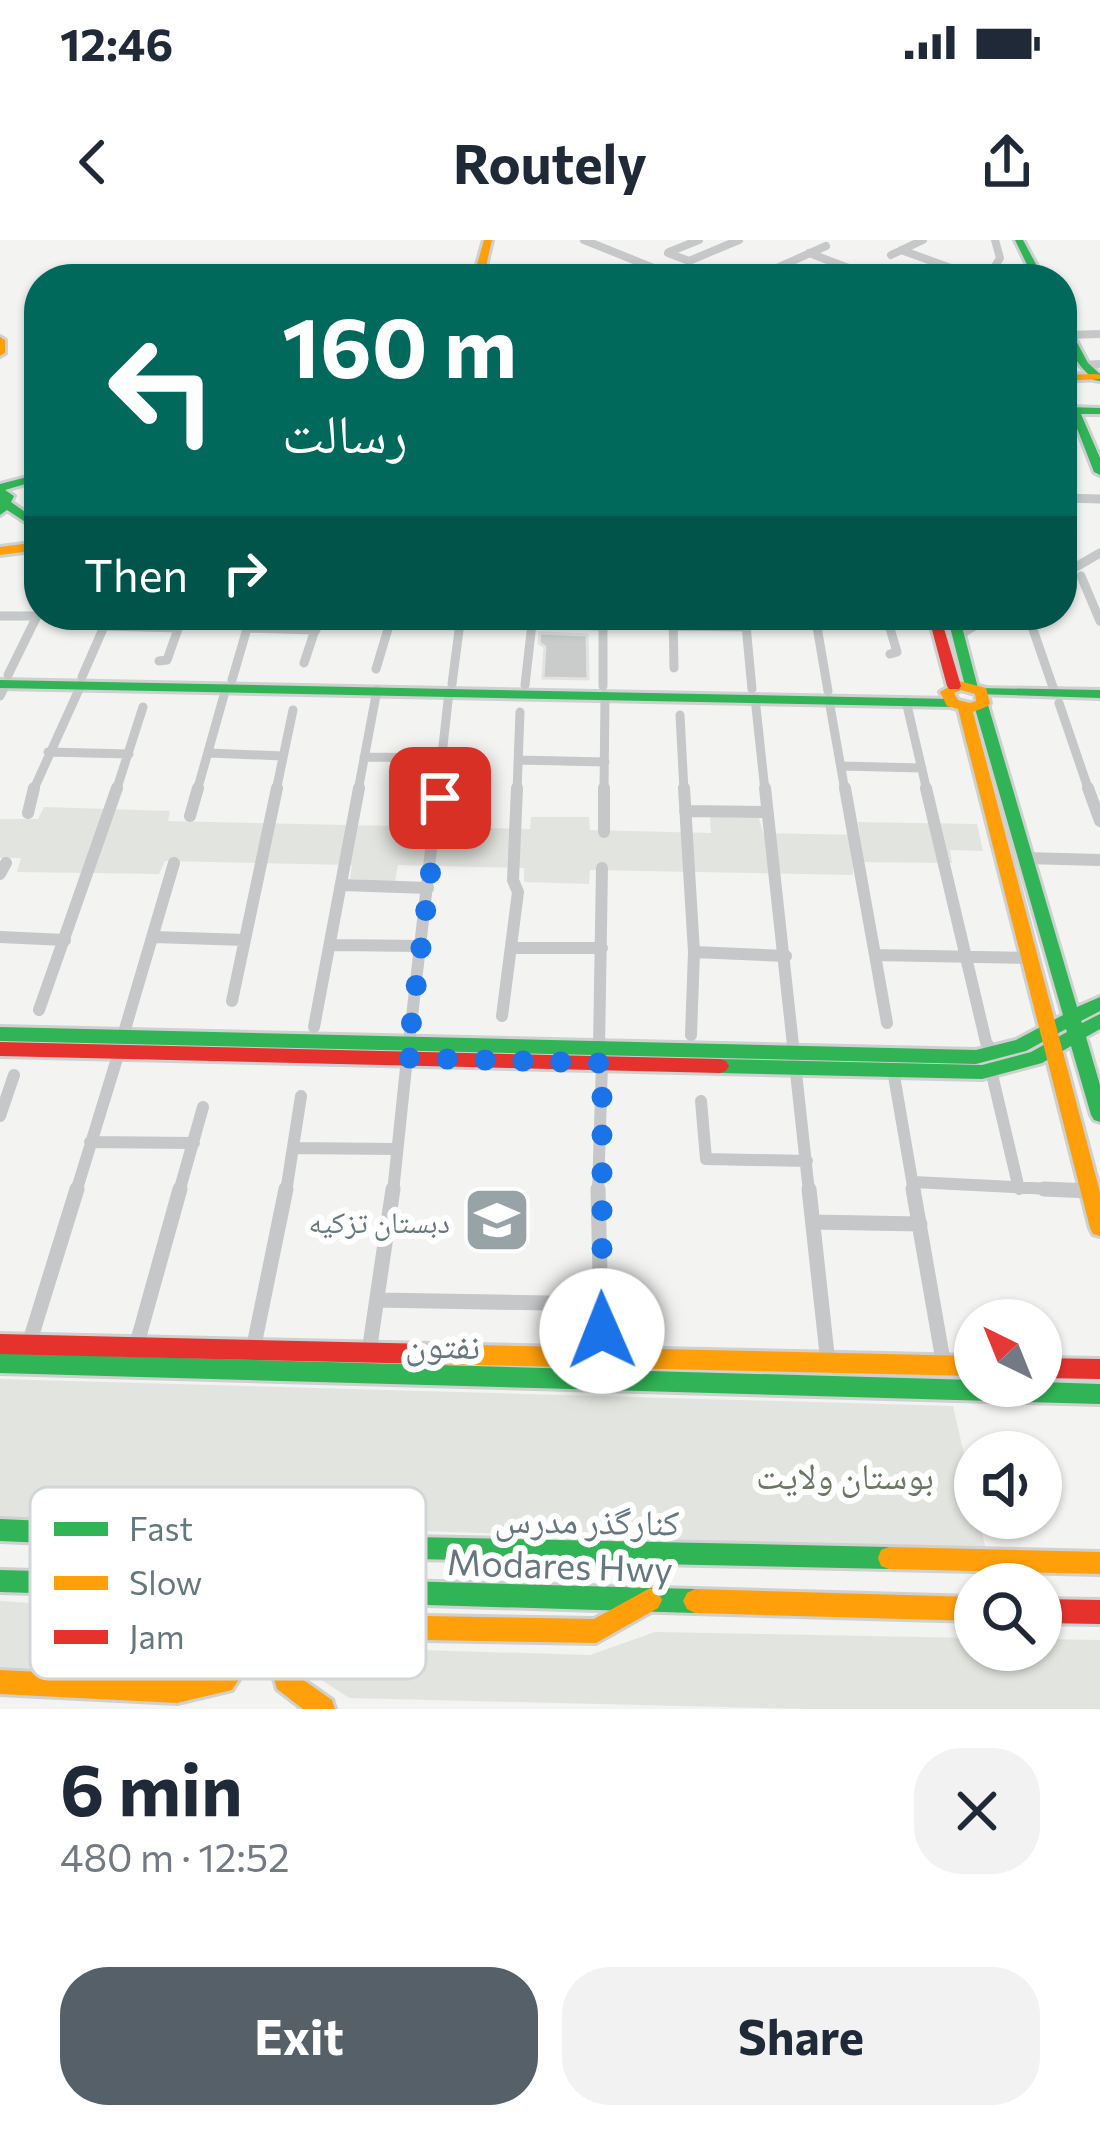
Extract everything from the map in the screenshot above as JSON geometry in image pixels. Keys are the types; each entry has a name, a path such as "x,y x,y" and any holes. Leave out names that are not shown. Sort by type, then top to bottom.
{"main road":[{"path":"0,340 0,353"},
{"path":"1077,430 1098,466"},
{"path":"940,630 1025,858 1100,1114"},
{"path":"957,630 967,696 1029,958 1100,1228"},
{"path":"3,683 1057,698 1100,694"},
{"path":"267,685 415,687"},
{"path":"451,688 525,685 562,690"},
{"path":"829,695 906,701 967,696"},
{"path":"1057,698 1100,704"},
{"path":"795,1060 893,1070 993,1062 1051,1040 1100,1003"},
{"path":"1074,1026 1100,1021"},
{"path":"0,1034 121,1044 993,1062"},
{"path":"0,1049 121,1044"},
{"name":"نفتون","path":"0,1344 954,1366"},
{"path":"80,1365 86,1346"},
{"path":"476,1377 477,1355"},
{"name":"نفتون","path":"0,1363 1100,1394"},
{"path":"1062,1368 1100,1369"},
{"name":"کنارگذر مدرس","path":"0,1530 30,1531"},
{"name":"کنارگذر مدرس","path":"426,1548 1100,1563"},
{"name":"Modares Hwy","path":"0,1581 30,1582"},
{"name":"Modares Hwy","path":"426,1593 954,1608"},
{"path":"426,1628 596,1631 650,1599"},
{"path":"1062,1611 1100,1612"},
{"path":"0,1682 177,1691 226,1679"},
{"path":"285,1679 323,1709"}],"street":[{"path":"711,251 690,241 668,253 689,261 739,240"},
{"path":"891,255 921,240"},
{"path":"592,241 646,264"},
{"path":"785,264 826,246"},
{"path":"901,250 940,264"},
{"path":"809,253 834,264"},
{"path":"1081,576 1099,617"},
{"path":"3,683 30,630"},
{"path":"28,813 48,752 102,630"},
{"path":"159,662 167,661 177,630"},
{"path":"190,816 246,630"},
{"path":"304,663 316,630"},
{"path":"376,669 387,630"},
{"path":"369,1352 459,630"},
{"path":"525,685 531,630"},
{"path":"603,630 604,832"},
{"path":"674,630 674,668"},
{"path":"746,630 778,879 828,1363"},
{"path":"817,630 887,1023"},
{"path":"890,630 897,652 890,654"},
{"path":"958,635 967,630"},
{"path":"1033,630 1100,821"},
{"path":"314,1027 376,690"},
{"path":"906,701 1019,1189"},
{"path":"39,1010 91,871 143,707"},
{"path":"232,1001 293,710"},
{"path":"502,1016 518,892 514,880 520,712"},
{"path":"680,715 694,952 691,1035"},
{"path":"48,752 129,754"},
{"path":"208,753 283,756"},
{"path":"364,757 444,758"},
{"path":"518,760 605,762"},
{"path":"841,766 922,768"},
{"path":"685,811 767,812"},
{"path":"1025,858 1100,860"},
{"path":"29,1344 174,863"},
{"path":"602,868 602,1358"},
{"path":"342,885 428,888"},
{"path":"0,937 65,940"},
{"path":"154,937 245,940"},
{"path":"332,945 422,946"},
{"path":"513,947 602,948"},
{"path":"694,952 786,956"},
{"path":"876,957 1029,958"},
{"path":"893,1070 944,1366"},
{"path":"0,1116 14,1075"},
{"path":"253,1350 301,1096"},
{"path":"701,1101 706,1159 808,1161"},
{"path":"136,1347 203,1107"},
{"path":"90,1142 194,1143"},
{"path":"293,1148 397,1149"},
{"path":"914,1182 1090,1191"},
{"path":"813,1222 920,1224"},
{"path":"377,1300 601,1304"}],"green space":[{"path":"44,807 170,811 168,821 530,829 531,817 589,817 590,830 711,833 710,817 759,818 763,833 860,835 858,822 977,824 983,851 950,850 952,863 853,862 853,875 590,870 589,884 524,882 524,868 398,865 395,882 350,879 352,865 165,861 159,874 17,872 21,858 0,858 0,819 38,819"},
{"name":"بوستان ولایت","path":"0,1379 953,1406 959,1431 954,1431 954,1539 983,1539 986,1550 426,1531 426,1487 30,1487 30,1518 0,1517"},
{"path":"0,1601 30,1603 30,1669 0,1667"},
{"path":"655,1632 954,1638 954,1671 1062,1671 1062,1639 1100,1640 1100,1709 805,1709 349,1698 320,1679 426,1679 426,1650 590,1655"}],"building":[{"path":"540,633 587,635 588,679 543,678 545,647 539,643"}],"traffic: fast":[{"path":"1019,240 1031,264"},
{"path":"1077,352 1098,378"},
{"path":"1077,410 1100,411"},
{"path":"1077,415 1100,472"},
{"path":"0,488 24,481"},
{"path":"0,492 8,496 0,512"},
{"path":"6,504 24,517"},
{"path":"957,630 972,686"},
{"path":"0,684 952,703"},
{"path":"981,691 1100,694"},
{"path":"981,705 1100,1115"},
{"path":"0,1034 976,1057 1020,1046 1100,1003"},
{"path":"720,1066 982,1072 1036,1058 1100,1021"},
{"path":"0,1363 1100,1394"},
{"path":"0,1530 30,1531"},
{"path":"426,1548 889,1558"},
{"path":"0,1581 30,1582"},
{"path":"426,1593 695,1601"}],"traffic: slow":[{"path":"482,264 488,240"},
{"path":"0,340 0,353"},
{"path":"1077,378 1096,377"},
{"path":"0,551 24,548"},
{"path":"959,685 981,691 983,703 971,708 952,703 947,692 959,685"},
{"path":"965,708 1100,1228"},
{"path":"431,1354 954,1366"},
{"path":"889,1558 1100,1563"},
{"path":"426,1628 596,1631 650,1600"},
{"path":"695,1601 954,1608"},
{"path":"0,1682 177,1691 226,1679"},
{"path":"285,1679 323,1709"}],"traffic: jam":[{"path":"938,630 954,686"},
{"path":"0,1049 720,1066"},
{"path":"0,1344 431,1354"},
{"path":"1062,1368 1100,1369"},
{"path":"1062,1611 1100,1612"}],"place":[{"name":"دبستان تزکیه","path":"497,1220"}],"route":[{"path":"440,798 407,1058 602,1063 598,1204 602,1331"}]}
